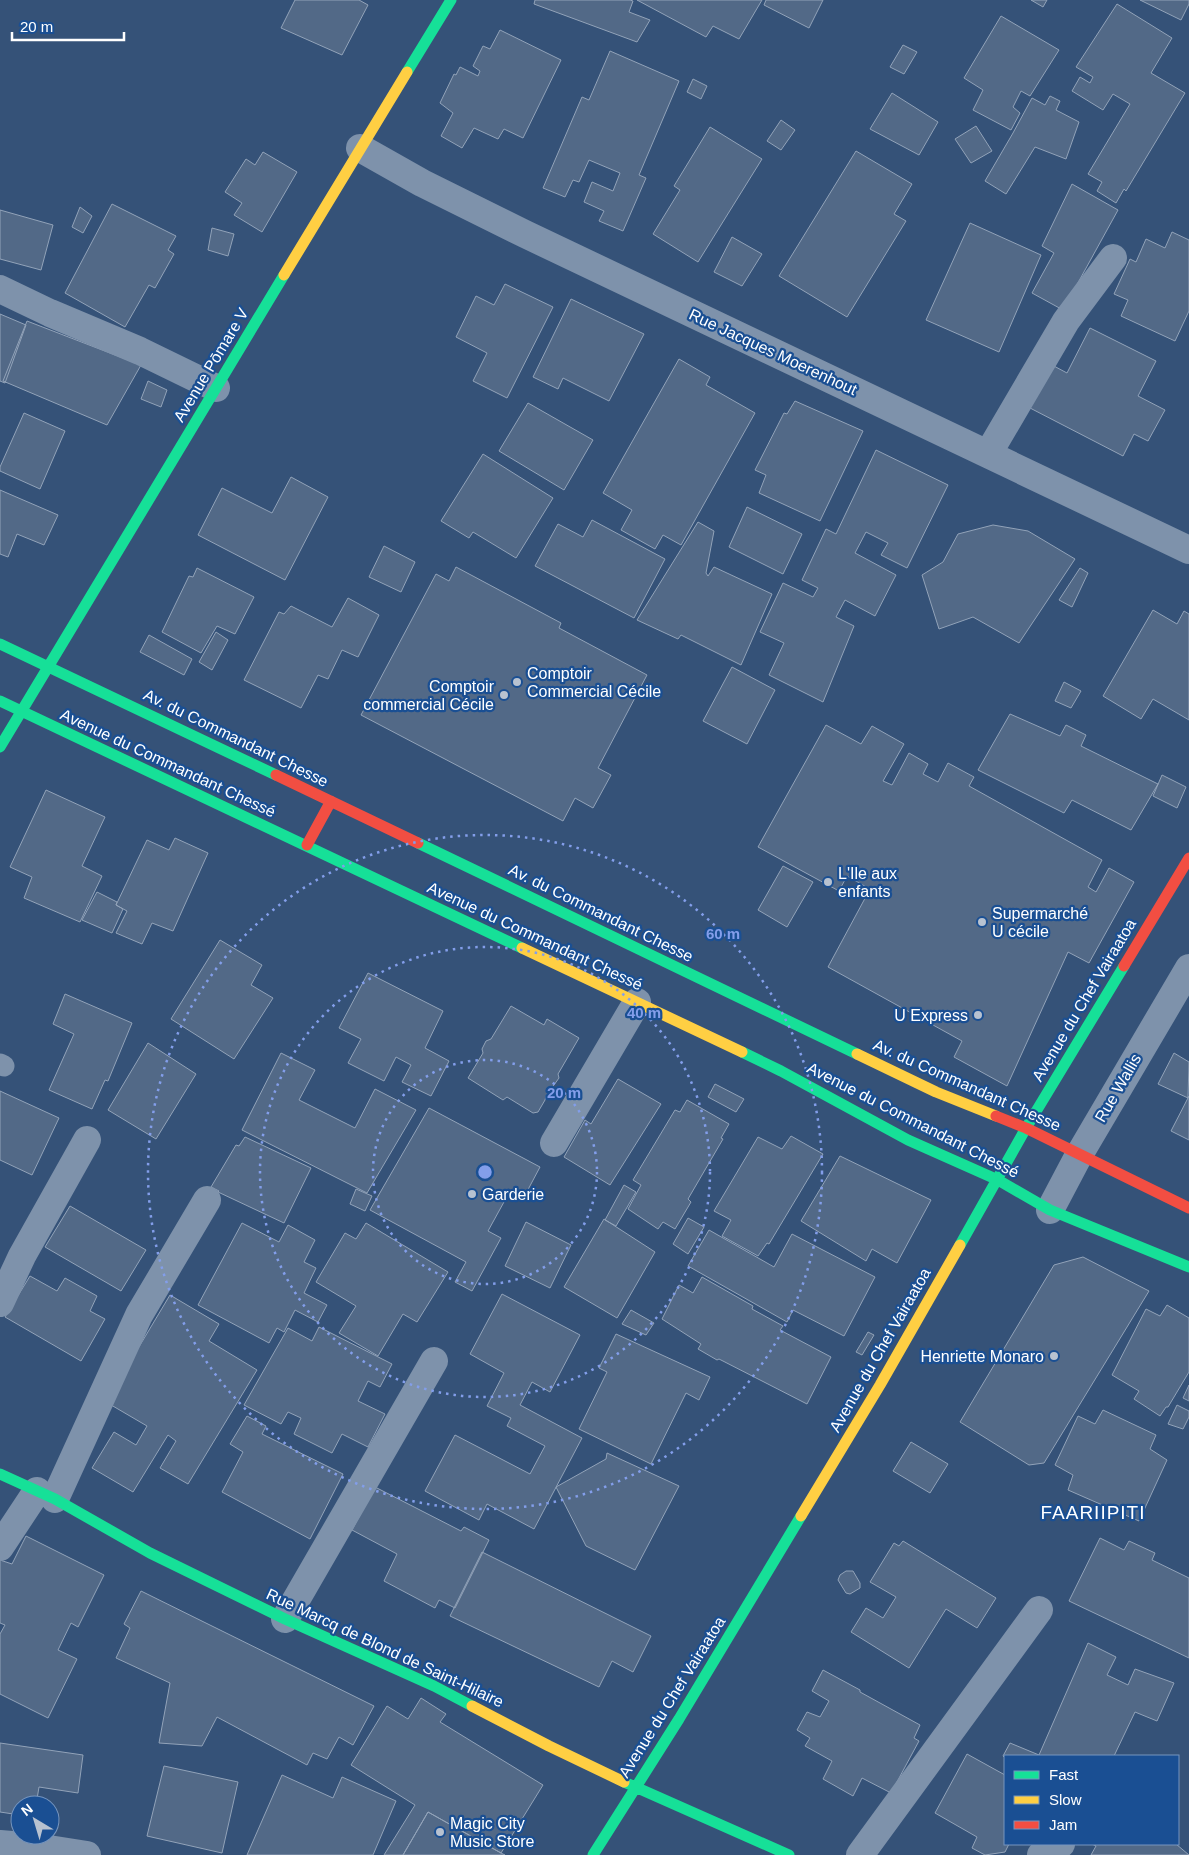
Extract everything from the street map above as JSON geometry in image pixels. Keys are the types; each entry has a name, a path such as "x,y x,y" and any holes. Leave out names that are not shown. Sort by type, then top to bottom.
{"main road":[{"name":"Avenue Pōmare V","path":"0,747 451,0"},
{"name":"Av. du Commandant Chesse","path":"0,644 936,1092 1026,1128 1189,1208"},
{"name":"Avenue du Commandant Chessé","path":"0,701 781,1071 908,1140 998,1180 1050,1210 1189,1267"},
{"path":"307,845 331,801"},
{"name":"Avenue du Chef Vairaatoa","path":"593,1855 679,1719 880,1385 1026,1128 1189,858"},
{"name":"Rue Marcq de Blond de Saint-Hilaire","path":"0,1474 46,1495 150,1553 285,1619 434,1686 635,1788 789,1855"}],"street":[{"name":"Rue Jacques Moerenhout","path":"360,148 422,183 525,234 1189,550"},
{"path":"988,454 1066,321 1113,258"},
{"path":"0,289 50,313 140,351 216,388"},
{"name":"Rue Wallis","path":"1050,1210 1079,1155 1189,968"},
{"path":"554,1143 637,1002"},
{"path":"0,1303 22,1256 87,1140"},
{"path":"0,1547 46,1495 139,1315 207,1200"},
{"path":"285,1619 434,1361"},
{"path":"860,1855 1039,1610"},
{"path":"0,1844 35,1851 86,1855"},
{"path":"1041,1855 1059,1845"}],"building":[{"path":"295,0 359,0 368,5 342,55 281,28"},
{"path":"535,0 630,0 633,1 629,12 650,20 637,42 534,4"},
{"path":"637,0 762,0 739,39 713,26 706,37"},
{"path":"766,0 823,0 809,28 764,5"},
{"path":"1031,0 1047,0 1043,7"},
{"path":"1140,0 1189,0 1189,4 1181,20"},
{"path":"1117,4 1172,38 1151,73 1185,93 1126,191 1124,189 1116,203 1097,191 1102,182 1088,174 1130,104 1113,94 1103,110 1072,91 1080,77 1090,83 1093,77 1076,67"},
{"path":"1001,16 1059,50 1030,96 1021,91 1013,107 1020,113 1011,130 973,110 983,90 964,78"},
{"path":"500,30 561,60 523,138 504,129 498,139 474,128 462,148 441,136 453,113 440,103 454,74 456,75 460,67 478,76 480,71 473,66 483,46 490,49"},
{"path":"903,45 917,52 904,74 890,67"},
{"path":"610,51 679,81 639,175 646,178 623,231 599,221 604,211 584,202 592,182 613,191 620,173 589,160 579,182 573,180 565,197 543,188 582,97 589,100"},
{"path":"693,79 707,86 701,99 687,92"},
{"path":"892,93 938,122 919,155 870,129"},
{"path":"1050,96 1060,101 1056,110 1079,122 1066,159 1035,147 1006,194 985,181 1032,98 1045,105"},
{"path":"781,120 795,130 781,150 767,141"},
{"path":"976,126 992,151 971,163 955,139"},
{"path":"710,127 762,159 698,262 653,234 680,190 674,186"},
{"path":"856,151 912,184 894,214 906,221 847,317 779,276"},
{"path":"263,152 297,172 262,232 234,215 242,203 225,192 246,159 255,165"},
{"path":"1072,184 1118,210 1063,310 1032,293 1054,253 1042,246"},
{"path":"112,204 176,236 168,250 174,254 155,288 149,285 125,327 65,293"},
{"path":"80,207 92,216 83,233 72,227"},
{"path":"0,210 53,225 41,270 0,259"},
{"path":"970,223 1041,255 999,352 926,320"},
{"path":"212,228 234,234 228,256 208,250"},
{"path":"1172,232 1189,240 1189,311 1175,341 1121,316 1128,300 1114,294 1130,259 1136,262 1146,239 1165,248"},
{"path":"732,237 762,254 742,286 714,272"},
{"path":"505,284 553,307 507,398 473,381 487,353 456,337 476,296 494,305"},
{"path":"571,299 644,334 609,401 563,378 558,389 533,377"},
{"path":"0,314 26,325 5,383 0,381"},
{"path":"27,321 141,365 107,425 3,381"},
{"path":"1090,328 1156,361 1138,396 1165,410 1148,441 1134,434 1123,456 1030,408 1052,365 1067,373"},
{"path":"679,359 710,377 706,385 755,413 681,545 663,535 655,549 621,530 632,510 603,493"},
{"path":"148,381 167,390 161,407 141,399"},
{"path":"795,401 863,431 820,521 759,493 766,475 755,470 784,413 787,414"},
{"path":"528,403 593,440 564,490 499,451"},
{"path":"24,413 65,431 40,489 0,471 0,467"},
{"path":"876,450 948,485 907,568 881,555 888,543 866,532 855,553 896,575 875,616 845,600 836,617 854,626 823,702 769,675 784,643 760,632 783,583 813,597 818,588 802,580 826,529 836,534"},
{"path":"483,454 553,498 516,558 473,532 469,538 441,521"},
{"path":"291,477 328,497 285,580 198,535 222,488 272,513"},
{"path":"0,490 58,515 44,545 17,534 8,557 0,554"},
{"path":"747,507 802,534 783,574 729,547"},
{"path":"592,520 665,559 634,618 535,566 558,524 583,537"},
{"path":"698,522 714,531 706,573 708,576 714,567 772,594 741,665 681,635 678,639 637,620"},
{"path":"993,525 1028,531 1075,559 1019,643 973,617 939,629 922,575 943,562 958,534"},
{"path":"384,546 415,562 401,592 369,577"},
{"name":"Comptoir commercial Cécile","path":"456,567 561,623 559,628 647,675 598,768 611,775 593,808 575,798 563,821 361,715 436,574 449,581"},
{"path":"197,568 254,597 235,634 217,626 201,653 162,632 189,576 193,577"},
{"path":"1080,568 1088,573 1072,607 1059,600"},
{"path":"348,598 379,615 358,657 342,650 328,679 318,675 301,708 244,680 279,612 284,614 291,606 332,627"},
{"path":"1153,610 1177,624 1184,611 1189,614 1189,720 1153,699 1141,719 1103,696"},
{"path":"216,632 228,640 212,670 199,662"},
{"path":"149,635 192,659 184,675 140,652"},
{"path":"732,667 775,690 747,744 703,721"},
{"path":"1064,682 1081,691 1071,708 1055,701"},
{"path":"1010,714 1060,736 1066,725 1086,735 1081,746 1158,784 1131,830 1072,800 1064,813 978,770"},
{"name":"Supermarché U cécile","path":"826,725 861,744 872,726 904,744 883,781 892,785 909,753 928,764 923,774 938,782 948,763 974,777 969,786 1102,860 1088,887 1096,892 1109,868 1134,882 1089,963 1068,952 1007,1086 954,1057 962,1041 828,967 870,889 847,876 839,891 758,847"},
{"path":"1162,775 1186,787 1177,808 1153,796"},
{"path":"46,790 105,817 82,866 102,876 80,922 24,898 32,877 10,867"},
{"path":"175,838 208,853 173,931 152,923 142,944 116,933 127,911 116,905 147,840 169,850"},
{"path":"783,866 813,882 787,927 758,910"},
{"path":"97,892 117,902 116,905 123,909 112,933 82,920"},
{"path":"220,940 262,965 251,985 273,998 234,1059 171,1019"},
{"path":"368,973 443,1011 425,1048 449,1061 431,1096 402,1082 411,1065 396,1057 384,1081 348,1063 361,1039 339,1028"},
{"path":"65,994 132,1023 108,1081 105,1080 92,1109 49,1090 74,1034 53,1024"},
{"path":"511,1006 544,1025 547,1019 579,1038 558,1074 559,1078 546,1096 538,1112 533,1113 507,1097 503,1100 468,1078 483,1053 482,1049 486,1041 491,1039"},
{"path":"148,1043 196,1074 156,1139 108,1110"},
{"path":"281,1053 315,1070 299,1100 355,1128 375,1089 416,1110 367,1193 242,1130"},
{"path":"1174,1053 1189,1062 1188,1098 1158,1084"},
{"path":"618,1079 661,1104 610,1185 564,1157 585,1120 591,1124"},
{"path":"715,1084 744,1099 736,1112 708,1097"},
{"path":"0,1091 59,1118 32,1175 0,1160"},
{"path":"1189,1096 1189,1140 1171,1131"},
{"path":"687,1100 729,1124 721,1138 723,1139 688,1199 691,1202 675,1229 663,1222 658,1229 628,1209 641,1185 633,1180 675,1110 680,1112"},
{"path":"429,1108 540,1167 523,1199 510,1191 488,1231 501,1238 472,1291 455,1282 466,1262 370,1210"},
{"path":"791,1136 823,1154 769,1244 767,1243 758,1256 722,1236 731,1220 714,1211 758,1137 782,1149"},
{"path":"245,1137 311,1168 284,1223 211,1187 236,1145 239,1146"},
{"path":"840,1156 931,1200 897,1263 872,1249 866,1261 801,1221"},
{"path":"624,1185 636,1192 616,1226 605,1220"},
{"path":"356,1189 372,1196 365,1211 350,1204"},
{"path":"70,1206 146,1250 121,1291 45,1247"},
{"path":"688,1218 704,1227 688,1254 673,1244"},
{"path":"604,1219 655,1252 617,1318 564,1287"},
{"path":"526,1222 571,1245 550,1288 505,1266"},
{"path":"242,1223 279,1242 288,1225 315,1240 304,1262 316,1268 304,1293 327,1305 318,1322 295,1310 284,1332 277,1328 269,1343 198,1305"},
{"path":"366,1223 448,1272 417,1322 403,1314 378,1356 339,1333 356,1306 316,1282 345,1233 356,1239"},
{"path":"709,1230 774,1267 792,1234 875,1277 844,1336 793,1310 787,1322 688,1266"},
{"name":"Henriette Monaro","path":"1083,1257 1149,1291 1044,1463 1029,1465 960,1422 1054,1265"},
{"path":"30,1276 57,1291 65,1278 97,1296 90,1311 105,1319 81,1361 5,1317"},
{"path":"702,1277 753,1306 752,1309 783,1326 780,1330 831,1357 807,1404 698,1349 701,1344 662,1319 679,1285 693,1293"},
{"path":"502,1294 580,1335 550,1392 532,1382 520,1405 582,1438 534,1529 487,1504 479,1520 425,1491 455,1435 530,1474 545,1446 507,1426 511,1418 487,1406 504,1373 470,1354"},
{"path":"170,1295 219,1324 209,1341 257,1370 188,1484 160,1468 176,1441 168,1435 133,1492 92,1468 114,1432 136,1445 147,1426 106,1402"},
{"path":"1167,1305 1189,1318 1189,1372 1168,1407 1160,1416 1134,1399 1139,1391 1112,1375 1146,1309 1160,1316"},
{"path":"631,1310 654,1323 646,1335 622,1324"},
{"path":"319,1327 392,1364 380,1387 368,1381 358,1401 385,1414 368,1447 342,1434 332,1453 294,1434 301,1418 288,1412 281,1424 244,1405 288,1328 312,1341"},
{"path":"868,1332 874,1335 862,1355 856,1352"},
{"path":"616,1334 710,1377 699,1400 686,1393 651,1464 579,1429 607,1372 599,1368"},
{"path":"1189,1385 1189,1401 1183,1398"},
{"path":"1177,1405 1189,1411 1189,1417 1183,1429 1168,1424"},
{"path":"1103,1410 1156,1435 1150,1449 1167,1460 1139,1521 1068,1490 1073,1475 1055,1465 1078,1416 1095,1424"},
{"path":"247,1416 266,1426 262,1434 343,1474 310,1539 222,1492 243,1452 230,1444"},
{"path":"911,1442 948,1464 930,1493 893,1471"},
{"path":"607,1453 679,1486 635,1570 586,1546 556,1487 606,1459"},
{"path":"375,1487 461,1531 464,1527 489,1540 455,1608 439,1600 435,1608 384,1581 397,1554 352,1530"},
{"path":"26,1536 104,1575 78,1627 71,1623 58,1650 77,1659 48,1718 0,1694 0,1634 5,1625 0,1623 0,1560 12,1564"},
{"path":"1100,1538 1124,1550 1129,1541 1155,1553 1152,1560 1189,1578 1189,1658 1069,1601"},
{"path":"903,1541 996,1598 977,1628 946,1609 909,1668 851,1632 866,1608 883,1618 896,1597 870,1582 894,1543 899,1546"},
{"path":"482,1552 651,1636 633,1672 612,1661 599,1687 450,1616"},
{"path":"846,1571 853,1571 860,1583 860,1588 850,1594 846,1593 838,1580 840,1575"},
{"path":"141,1591 374,1706 353,1745 339,1737 327,1759 313,1753 307,1765 217,1717 202,1746 159,1743 170,1683 116,1658 130,1628 124,1624"},
{"path":"1088,1643 1116,1657 1107,1675 1128,1685 1135,1669 1174,1683 1157,1721 1135,1712 1114,1755 1039,1755"},
{"path":"823,1670 920,1725 914,1738 919,1741 891,1793 862,1778 853,1796 823,1779 832,1761 805,1746 810,1738 797,1730 807,1712 820,1717 829,1701 812,1691"},
{"path":"421,1698 446,1714 440,1722 543,1785 501,1853 428,1812 403,1855 384,1855 415,1805 351,1765 387,1706 408,1719"},
{"path":"0,1743 83,1755 78,1793 39,1787 38,1795 10,1795 10,1814 0,1812"},
{"path":"1010,1743 1039,1755 1004,1755 1004,1757 1003,1756"},
{"path":"967,1754 1004,1774 1004,1845 1008,1845 1005,1852 985,1855 972,1848 977,1837 935,1813"},
{"path":"164,1766 238,1782 222,1853 147,1836"},
{"path":"282,1775 333,1798 342,1777 396,1801 373,1855 247,1855"},
{"name":"Magic City Music Store","path":"428,1812 501,1853 505,1855 403,1855"},
{"path":"1094,1845 1177,1845 1189,1855 1091,1855 1096,1846"}],"traffic: fast":[{"path":"407,72 451,0"},
{"path":"0,747 284,275"},
{"path":"0,644 276,775"},
{"path":"0,701 522,948"},
{"path":"418,843 857,1054"},
{"path":"960,1245 1026,1128 1124,966"},
{"path":"742,1052 908,1140 998,1180 1050,1210 1189,1267"},
{"path":"0,1474 55,1499 150,1553 285,1619 434,1686 472,1706"},
{"path":"593,1855 679,1719 801,1516"},
{"path":"624,1782 789,1855"}],"traffic: slow":[{"path":"284,275 407,72"},
{"path":"522,948 742,1052"},
{"path":"857,1054 936,1092 996,1116"},
{"path":"801,1516 880,1385 960,1245"},
{"path":"472,1706 624,1782"}],"traffic: jam":[{"path":"276,775 418,843"},
{"path":"307,845 331,801"},
{"path":"1124,966 1189,858"},
{"path":"996,1116 1026,1128 1189,1208"}],"place":[{"name":"Comptoir Commercial Cécile","path":"517,682"},
{"name":"Comptoir commercial Cécile","path":"504,695"},
{"name":"L'Ile aux enfants","path":"828,882"},
{"name":"Supermarché U cécile","path":"982,922"},
{"name":"U Express","path":"978,1015"},
{"name":"Garderie","path":"472,1194"},
{"name":"Henriette Monaro","path":"1054,1356"},
{"name":"Magic City Music Store","path":"440,1832"}],"district":[{"name":"FAARIIPITI","path":"1093,1512"}]}
